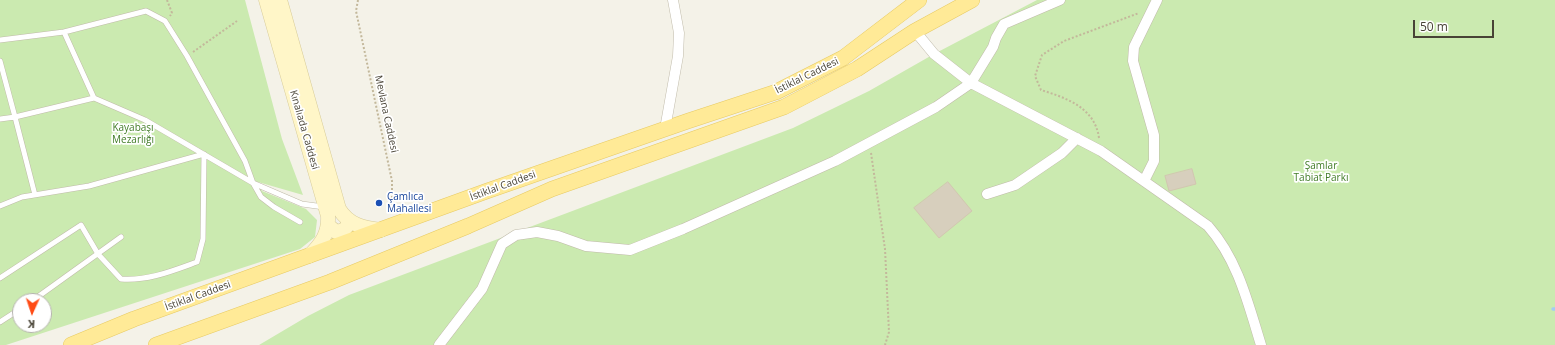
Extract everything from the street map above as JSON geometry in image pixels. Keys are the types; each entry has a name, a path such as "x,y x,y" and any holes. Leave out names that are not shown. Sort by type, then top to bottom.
{"main road":[{"name":"Kınalıada Caddesi","path":"266,0 325,207 328,226"},
{"name":"Kınalıada Caddesi","path":"280,0 339,209 348,220"},
{"name":"İstiklal Caddesi","path":"71,345 134,319 308,256 665,129 776,92 844,58 919,0"},
{"name":"İstiklal Caddesi","path":"156,345 330,282 468,226 552,189 784,107 857,69 915,31 972,0"},
{"path":"308,256 325,237 328,226 336,232 344,230 348,225 348,220 363,228 384,230"}],"street":[{"path":"665,129 678,56 679,33 673,0"},
{"path":"439,345 482,289 502,244 516,235 537,232 558,236 586,246 630,250 683,229 835,161 936,107 971,83 993,47 1004,24 1060,0"},
{"path":"1144,181 1154,161 1154,135 1139,85 1133,61 1133,54 1134,47 1155,4"},
{"path":"915,31 934,54 971,83 1101,151 1208,226 1222,242 1238,273 1262,345"},
{"path":"987,194 1015,184 1062,153 1077,138"}],"lane":[{"path":"0,40 64,32 146,11 165,21 187,56 245,161 253,183 261,197 274,207 300,222"},
{"path":"64,32 94,98"},
{"path":"0,61 35,195"},
{"path":"0,119 15,117 94,98 145,120 253,183 302,204 325,207"},
{"path":"0,206 22,197 88,186 204,154"},
{"path":"0,278 81,224 98,254 121,279 130,280 159,276 197,262 203,239 204,154"},
{"path":"43,293 121,237"},
{"path":"0,322 12,314"}],"path":[{"path":"165,21 172,13 167,0"},
{"name":"Mevlana Caddesi","path":"358,0 356,11 392,181 392,213 384,230"},
{"path":"1101,151 1098,128 1092,117 1082,109 1059,96 1041,90 1035,76 1042,55 1064,40 1155,4"},
{"path":"187,56 237,21"},
{"path":"870,142 885,249 889,332 885,345"}],"green space":[{"name":"Kayabaşı Mezarlığı","path":"0,0 245,0 282,139 303,195 258,182 262,191 306,209 317,220 315,237 300,249 52,330 52,293 12,293 12,333 43,333 6,345 0,345"},
{"name":"Şamlar Tabiat Parkı","path":"1037,0 1555,0 1555,345 259,345 308,316 349,295 793,128 869,91 934,54"}],"building":[{"path":"1192,169 1196,184 1169,191 1165,176"},
{"path":"948,182 972,211 939,238 914,208"}],"place":[{"name":"Çamlıca Mahallesi","path":"379,203"}]}
